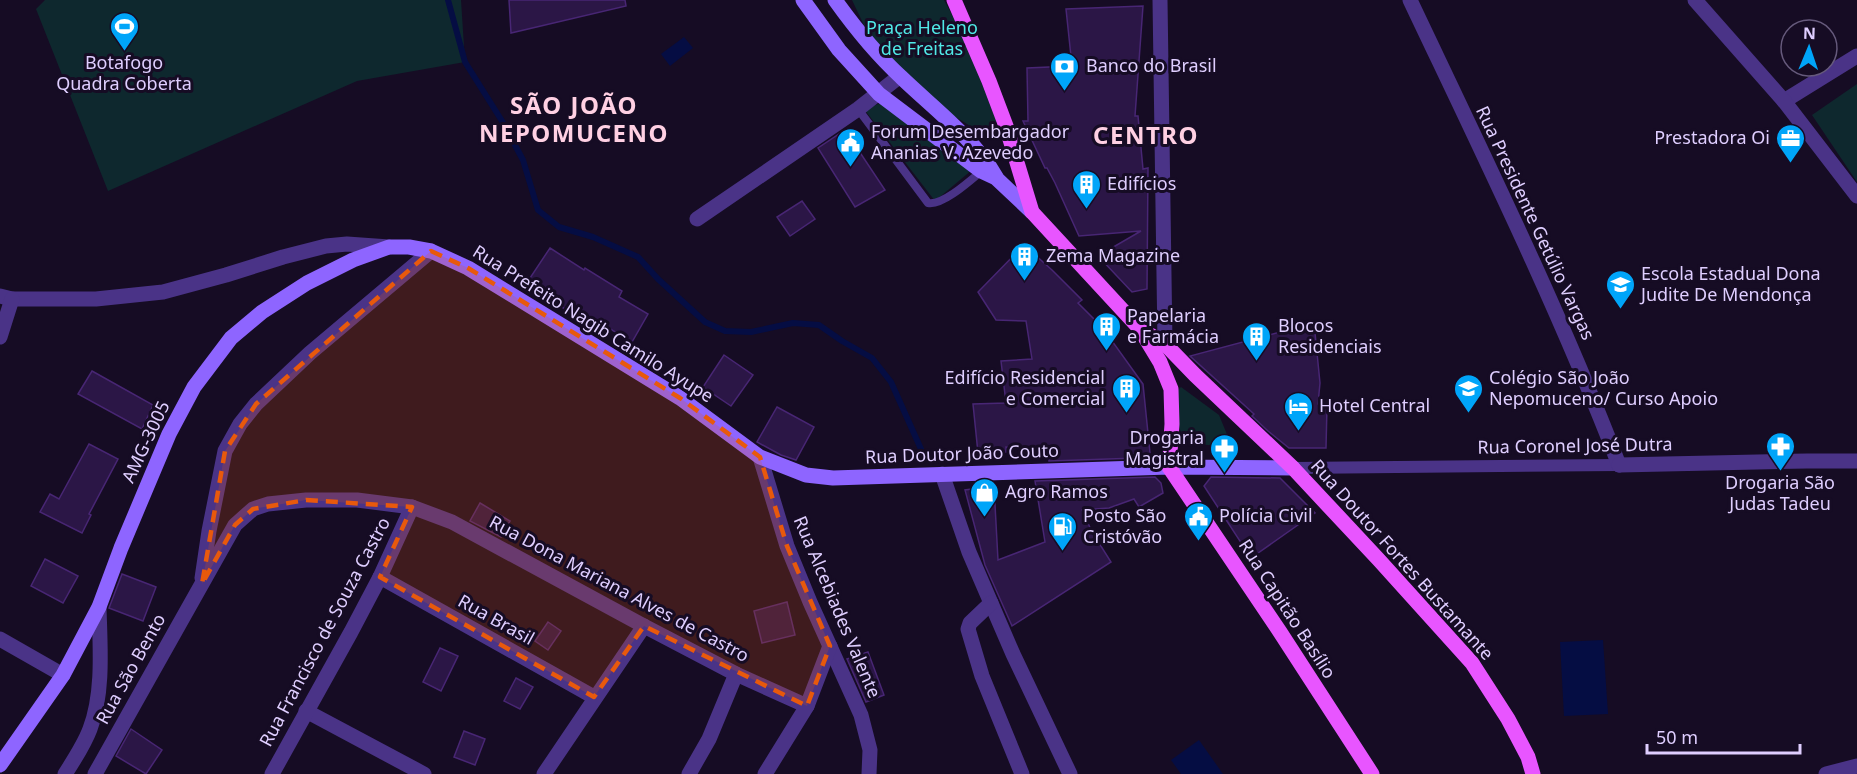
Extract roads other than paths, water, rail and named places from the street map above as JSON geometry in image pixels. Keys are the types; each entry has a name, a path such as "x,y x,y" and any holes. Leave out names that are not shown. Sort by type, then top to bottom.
{"main road":[{"path":"803,0 839,50 879,94 985,168 1032,212 1140,329 1160,362 1171,389 1172,424 1169,467"},
{"path":"835,0 858,31 900,76 964,137 985,168"},
{"path":"954,0 1003,117 1032,212"},
{"name":"AMG-3005","path":"0,765 63,675 99,607 121,548 169,435 194,387 231,338 262,312 307,283 353,260 389,247 409,247 431,251"},
{"name":"Rua Prefeito Nagib Camilo Ayupe","path":"431,251 468,268 680,398 760,458"},
{"name":"Rua Doutor Fortes Bustamante","path":"1140,329 1165,344 1293,468 1472,663 1508,719 1528,757 1533,774"},
{"name":"Rua Doutor João Couto","path":"760,458 806,475 833,478 1169,467 1293,468"},
{"name":"Rua Capitão Basílio","path":"1169,467 1372,774"}],"street":[{"path":"1160,0 1165,344"},
{"name":"Rua Presidente Getúlio Vargas","path":"1410,0 1589,386 1619,465"},
{"path":"1695,0 1784,101 1857,196"},
{"path":"1784,101 1857,56"},
{"path":"697,219 858,109 900,76"},
{"path":"0,337 6,298 96,299 163,292 326,246 347,244 389,247"},
{"path":"202,584 209,531 225,451 240,424 256,404 310,353 431,251"},
{"name":"Rua Alcebiades Valente","path":"760,458 787,546 861,715 870,750 869,774"},
{"name":"Rua Coronel José Dutra","path":"1293,468 1857,461"},
{"path":"942,474 969,552 1012,654 1070,774"},
{"name":"Rua Dona Mariana Alves de Castro","path":"202,584 235,525 253,509 268,504 306,500 357,500 412,507 452,522 736,674 807,706"},
{"name":"Rua Francisco de Souza Castro","path":"272,774 380,577 412,507"},
{"name":"Rua Brasil","path":"380,577 594,698"},
{"name":"Rua São Bento","path":"95,774 202,584"},
{"path":"991,603 970,622 968,629 982,676 1022,774"},
{"path":"65,774 90,728 96,703 100,666 99,607"},
{"path":"544,774 644,626"},
{"path":"0,639 63,675"},
{"path":"765,774 807,706 830,646"},
{"path":"689,774 709,739 736,674"},
{"path":"306,711 424,774"},
{"path":"1826,774 1857,766"}],"lane":[{"path":"858,109 928,203 943,201 985,168"}],"waterway":[{"path":"448,0 465,62 523,160 538,210 559,227 593,237 638,257 658,279 705,322 725,331 751,332 793,323 819,325 872,358 891,382 921,449"}],"place":[{"name":"Botafogo Quadra Coberta","path":"124,52"},
{"name":"Banco do Brasil","path":"1065,92"},
{"name":"Prestadora Oi","path":"1791,164"},
{"name":"Forum Desembargador Ananias V. Azevedo","path":"850,168"},
{"name":"Edifícios","path":"1086,210"},
{"name":"Zema Magazine","path":"1025,282"},
{"name":"Escola Estadual Dona Judite De Mendonça","path":"1620,310"},
{"name":"Papelaria e Farmácia","path":"1106,352"},
{"name":"Blocos Residenciais","path":"1257,362"},
{"name":"Edifício Residencial e Comercial","path":"1126,414"},
{"name":"Colégio São João Nepomuceno/ Curso Apoio","path":"1468,414"},
{"name":"Hotel Central","path":"1298,432"},
{"name":"Drogaria São Judas Tadeu","path":"1780,472"},
{"name":"Drogaria Magistral","path":"1225,474"},
{"name":"Agro Ramos","path":"984,518"},
{"name":"Polícia Civil","path":"1198,542"},
{"name":"Posto São Cristóvão","path":"1062,552"}],"district":[{"name":"SÃO JOÃO NEPOMUCENO","path":"574,120"},
{"name":"CENTRO","path":"1146,136"}],"park label":[{"name":"Praça Heleno de Freitas","path":"922,38"}]}
